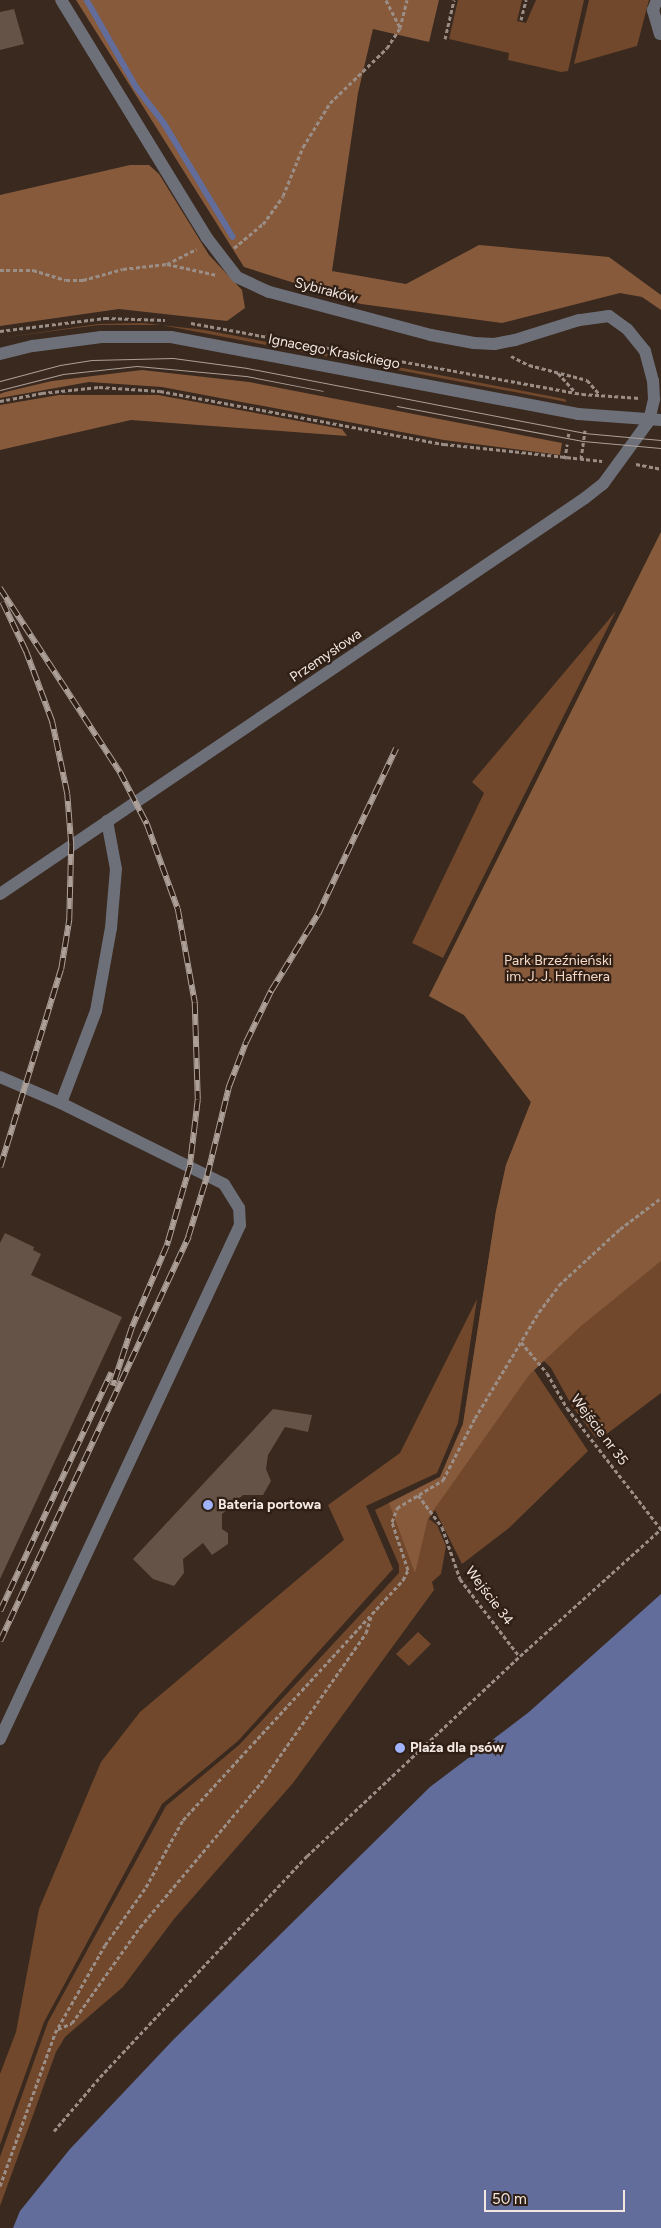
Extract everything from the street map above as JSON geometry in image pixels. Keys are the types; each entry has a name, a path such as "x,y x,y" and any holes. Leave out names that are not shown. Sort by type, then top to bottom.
{"street":[{"name":"Sybiraków","path":"61,0 207,238 220,258 237,277 269,292 431,335 494,344 579,320 609,316 627,329 645,351 653,380 655,421"},
{"path":"657,0 653,10 660,34"},
{"name":"Ignacego Krasickiego","path":"0,354 33,346 101,337 171,337 578,414 655,421"},
{"name":"Przemysłowa","path":"0,894 585,498 602,484 655,421"},
{"path":"61,1103 96,1011 112,928 116,869 106,821"},
{"path":"0,1077 61,1103 224,1184 239,1208 240,1225 0,1739"}],"path":[{"path":"386,0 400,28"},
{"path":"220,258 263,224 283,196 303,147 330,103 387,48 400,28 407,0"},
{"path":"445,39 454,0"},
{"path":"521,20 526,0"},
{"path":"167,264 198,248 207,238"},
{"path":"0,270 33,270 66,280 82,280 123,269 167,264 237,277"},
{"path":"212,326 575,392 654,399"},
{"path":"494,344 529,365 587,380 599,394"},
{"path":"558,373 575,392"},
{"path":"0,401 89,388 160,391 444,444 565,459 580,459 585,429"},
{"path":"565,459 567,444"},
{"path":"0,2186 57,2030 108,1939 146,1887 194,1805 247,1753 403,1580 408,1570 392,1522 397,1508 443,1480 450,1470 475,1418 521,1342 559,1285 620,1229 661,1198"},
{"name":"Wejście nr 35","path":"521,1342 547,1373 567,1408 661,1529"},
{"name":"Wejście 34","path":"418,1495 442,1527 460,1579 520,1656"},
{"path":"54,2131 100,2077 307,1856 520,1656 661,1529"},
{"path":"57,2030 72,2023 140,1927 261,1783 366,1633 372,1615"}],"green space":[{"path":"76,0 439,0 429,42 373,29 358,93 332,271 406,284 479,245 609,257 661,295 661,310 642,297 620,293 502,323 361,304 244,267"},
{"path":"458,0 522,0 517,21 526,23 536,0 584,0 568,71 561,72 508,60 509,53 449,39"},
{"path":"589,0 649,0 637,46 574,64"},
{"path":"130,165 149,165 159,174 209,255 242,290 245,308 227,321 119,309 0,326 0,195"},
{"path":"143,323 161,325 99,325 0,338 98,324"},
{"path":"161,325 205,330 565,399 567,402"},
{"path":"142,370 249,382 562,443 560,455 444,440 162,387 89,382 0,398 0,394 5,392 52,381"},
{"path":"59,395 158,395 342,429 347,436 131,420 0,450 0,405"},
{"name":"Park Brzeźnieński im. J. J. Haffnera","path":"661,532 661,1393 604,1436 600,1434 596,1438 572,1406 551,1368 543,1360 534,1370 588,1451 509,1528 462,1564 435,1510 429,1519 437,1525 446,1546 441,1574 432,1582 434,1590 293,1783 174,1919 123,1987 65,2037 56,2052 0,2206 0,2157 48,2022 166,1806 239,1745 399,1573 399,1565 375,1510 440,1477 463,1424 496,1211 506,1165 531,1102 464,1015 429,996"},
{"name":"Park Brzeźnieński im. J. J. Haffnera","path":"661,532 661,1261 581,1326 529,1375 428,1518 415,1573 389,1503 440,1477 463,1424 496,1211 506,1165 531,1102 464,1015 429,996"},
{"path":"616,611 443,958 412,943 484,793 472,782"},
{"path":"477,1299 458,1423 437,1473 366,1506 393,1569 238,1741 162,1804 44,2022 0,2145 0,2074 16,2032 39,1909 101,1762 140,1712 344,1540 328,1505 400,1453"},
{"path":"418,1632 431,1644 409,1666 396,1654"}],"water":[{"path":"661,1594 661,2228 13,2228 20,2211 70,2149 174,2039 430,1787 529,1712"}],"building":[{"path":"14,9 24,44 0,50 0,12"},
{"path":"5,1233 34,1247 33,1250 41,1254 31,1275 122,1317 0,1579 0,1243"},
{"name":"Bateria portowa","path":"273,1409 312,1415 308,1432 285,1427 268,1455 266,1469 271,1481 263,1495 243,1495 222,1514 222,1529 228,1533 228,1544 212,1555 203,1543 183,1559 184,1573 174,1586 153,1579 133,1559"}],"waterway":[{"path":"87,0 137,88 164,123 233,237"}],"tram line":[{"path":"0,381 60,365 92,360 173,358 247,368 584,433 661,440"},
{"path":"0,390 63,374 137,366 246,376 323,391"},
{"path":"397,406 583,441 661,448"}],"railway":[{"path":"0,588 120,772 147,824 178,909 195,1003 198,1100 190,1167 167,1246 132,1328 113,1386"},
{"path":"0,1167 61,969 69,920 71,845 67,794 52,722 26,652 2,602"},
{"path":"0,1641 188,1237 207,1176 229,1086 246,1042 271,991 318,914 396,748"},
{"path":"0,1611 111,1373"}],"place":[{"name":"Bateria portowa","path":"208,1505"},
{"name":"Plaża dla psów","path":"400,1748"}]}
